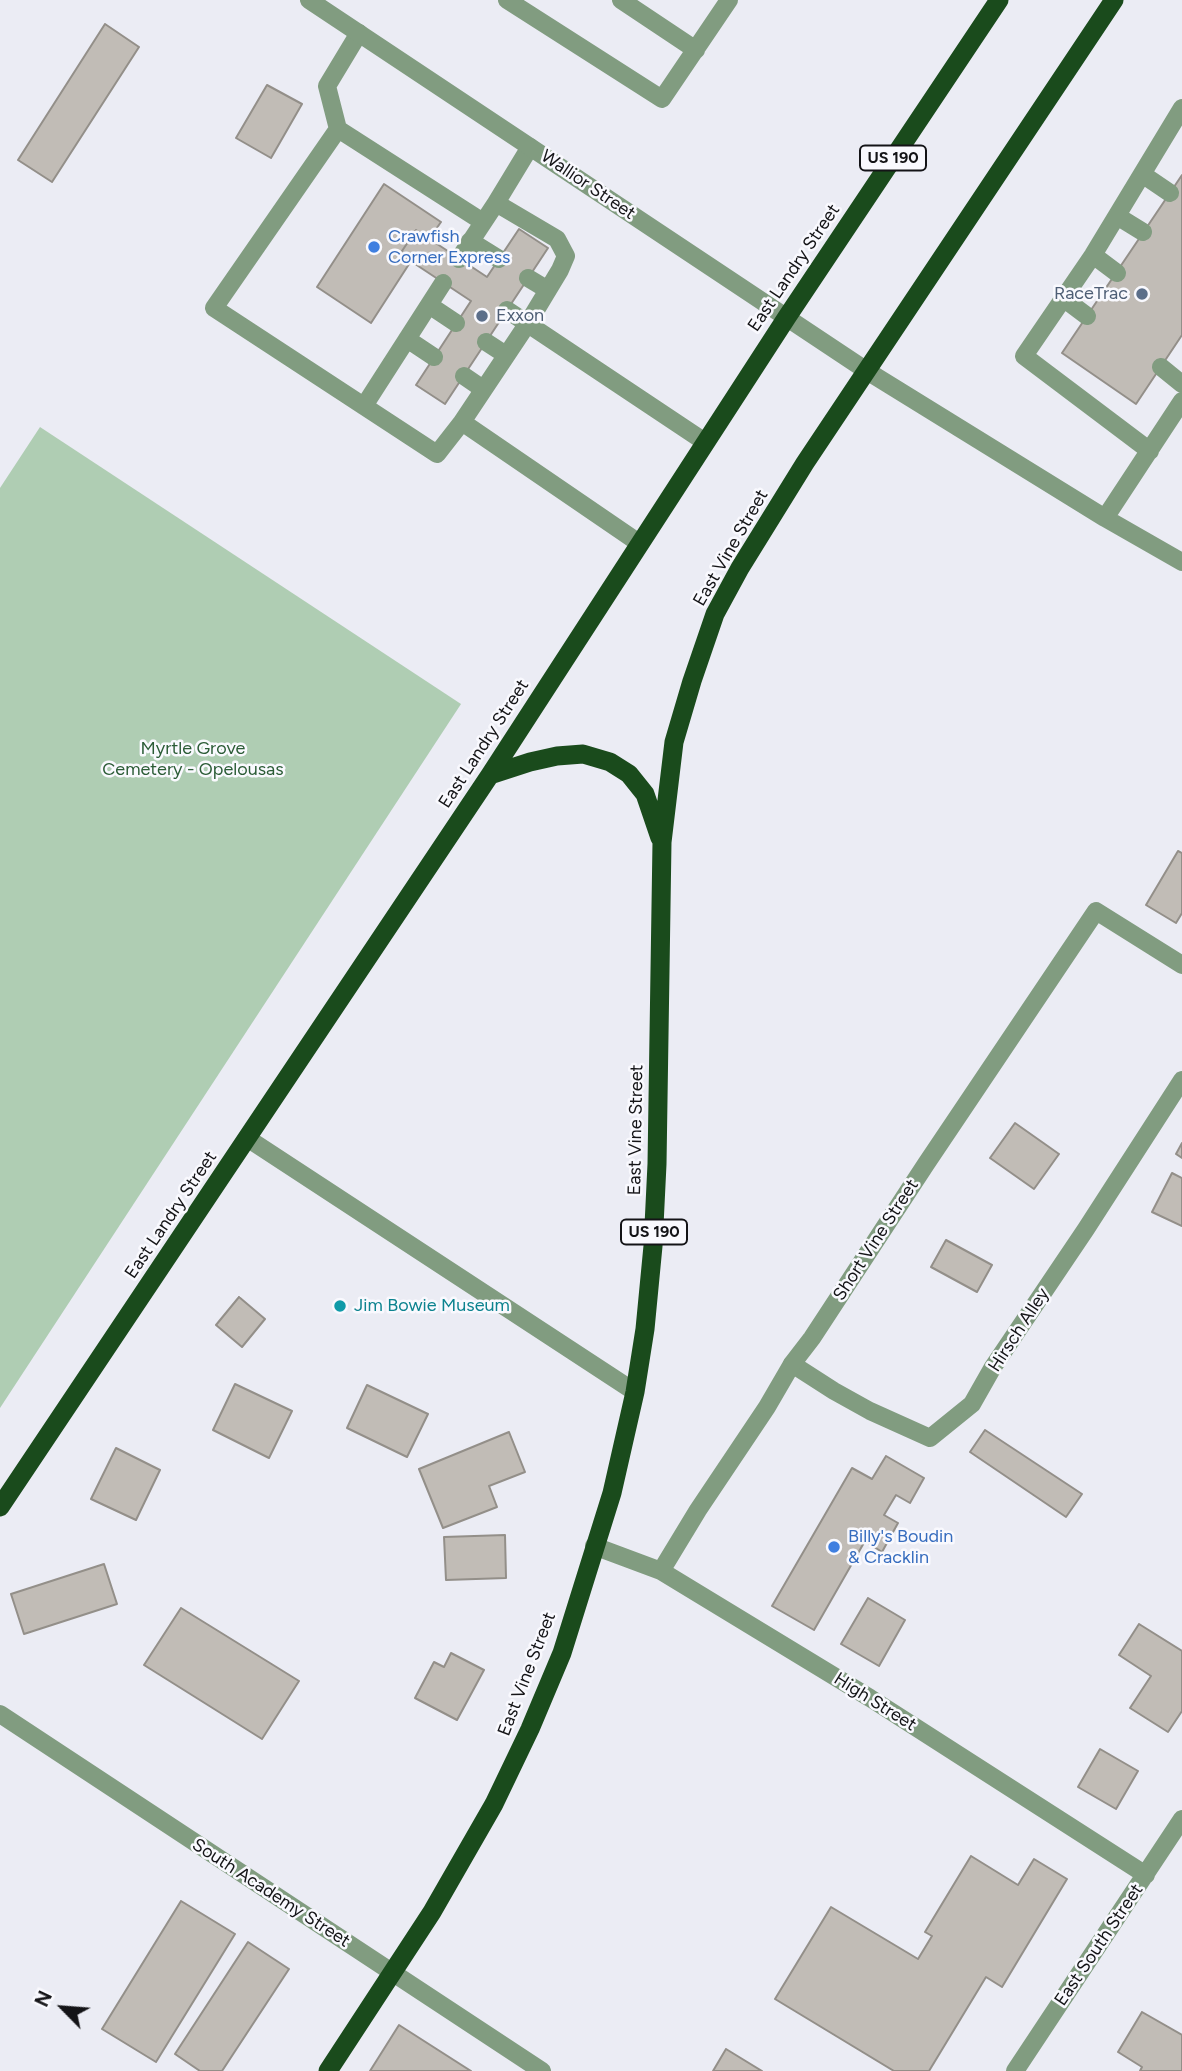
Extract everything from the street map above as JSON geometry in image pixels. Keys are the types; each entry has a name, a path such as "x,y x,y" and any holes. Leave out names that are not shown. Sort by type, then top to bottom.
{"highway":[{"name":"East Landry Street","path":"0,1507 490,775 787,317 999,0"},
{"name":"East Vine Street","path":"328,2071 432,1912 494,1804 562,1653 612,1493 635,1392 645,1329 653,1246 662,842 674,742 715,614 740,568 798,475 1114,0"},
{"path":"490,775 557,756 583,754 610,762 629,774 645,794 662,842"}],"street":[{"name":"Wallior Street","path":"309,0 867,371 1105,518 1182,562"},
{"path":"507,0 662,99 729,0"},
{"path":"621,0 696,50"},
{"path":"359,33 327,86 338,129 483,222"},
{"path":"1150,451 1024,356 1093,255 1142,174 1177,129 1182,107"},
{"path":"338,129 214,308 437,454 484,389 548,290 566,256 557,239 496,203"},
{"path":"459,258 530,147"},
{"path":"1142,174 1170,193"},
{"path":"1117,216 1143,232"},
{"path":"470,242 499,259"},
{"path":"1093,255 1116,273"},
{"path":"528,278 548,290"},
{"path":"364,406 443,282"},
{"path":"1063,298 1087,316"},
{"path":"429,304 456,323"},
{"path":"507,310 705,442"},
{"path":"407,339 434,357"},
{"path":"486,342 506,355"},
{"path":"1161,367 1182,384"},
{"path":"464,376 484,389"},
{"path":"1105,518 1182,401"},
{"path":"461,422 639,543"},
{"name":"Short Vine Street","path":"661,1572 792,1364 812,1338 1096,911 1182,965"},
{"name":"Hirsch Alley","path":"792,1364 870,1411 930,1438 972,1404 993,1367 1182,1080"},
{"path":"247,1138 635,1392"},
{"name":"High Street","path":"594,1546 661,1572 870,1698 1146,1875"},
{"name":"South Academy Street","path":"0,1714 539,2070"},
{"name":"East South Street","path":"1015,2071 1182,1819"}],"green space":[{"name":"Myrtle Grove Cemetery - Opelousas","path":"40,427 461,704 0,1408 0,488"}],"building":[{"path":"105,24 139,47 52,182 18,160"},
{"path":"267,85 302,104 271,158 236,138"},
{"name":"RaceTrac","path":"1182,175 1182,335 1136,404 1062,353"},
{"name":"Crawfish Corner Express","path":"384,184 441,222 429,239 416,230 400,254 411,261 371,323 317,287"},
{"name":"Exxon","path":"519,229 548,248 445,404 416,385 471,301 400,254 416,230 487,277"},
{"path":"1178,851 1182,853 1182,913 1176,923 1146,905"},
{"path":"1015,1123 1059,1154 1034,1189 990,1158"},
{"path":"1182,1143 1182,1158 1176,1154"},
{"path":"1172,1173 1182,1178 1182,1226 1152,1212"},
{"path":"946,1240 992,1265 977,1292 931,1267"},
{"path":"239,1297 265,1319 242,1347 216,1325"},
{"path":"235,1384 292,1411 269,1458 213,1430"},
{"path":"367,1385 428,1414 407,1457 347,1428"},
{"path":"985,1430 1082,1494 1066,1517 970,1452"},
{"path":"509,1432 525,1472 489,1486 497,1507 443,1528 419,1469"},
{"path":"116,1448 160,1470 136,1520 91,1499"},
{"name":"Billy's Boudin & Cracklin","path":"886,1456 924,1478 910,1503 896,1495 884,1515 898,1523 882,1552 865,1541 814,1630 772,1606 852,1468 872,1479"},
{"path":"505,1535 506,1578 446,1580 444,1537"},
{"path":"104,1564 117,1604 24,1634 11,1594"},
{"path":"868,1598 905,1620 879,1666 841,1644"},
{"path":"181,1608 299,1681 262,1739 144,1665"},
{"path":"1139,1624 1182,1651 1182,1711 1168,1732 1130,1708 1151,1676 1119,1655"},
{"path":"451,1653 484,1670 457,1720 415,1698 434,1662 444,1667"},
{"path":"1100,1749 1138,1771 1116,1809 1078,1787"},
{"path":"971,1856 1018,1885 1034,1859 1067,1879 1002,1987 986,1977 929,2071 894,2071 775,1999 831,1907 918,1959 932,1936 925,1932"},
{"path":"181,1901 235,1934 156,2062 102,2029"},
{"path":"248,1942 289,1969 222,2071 200,2071 175,2054"},
{"path":"1142,2012 1182,2035 1182,2071 1140,2071 1142,2067 1118,2052"},
{"path":"399,2025 471,2071 370,2071"},
{"path":"726,2049 762,2071 713,2071"}],"place":[{"name":"Crawfish Corner Express","path":"374,247"},
{"name":"RaceTrac","path":"1142,294"},
{"name":"Exxon","path":"482,316"},
{"name":"Jim Bowie Museum","path":"340,1306"},
{"name":"Billy's Boudin & Cracklin","path":"834,1547"}]}
